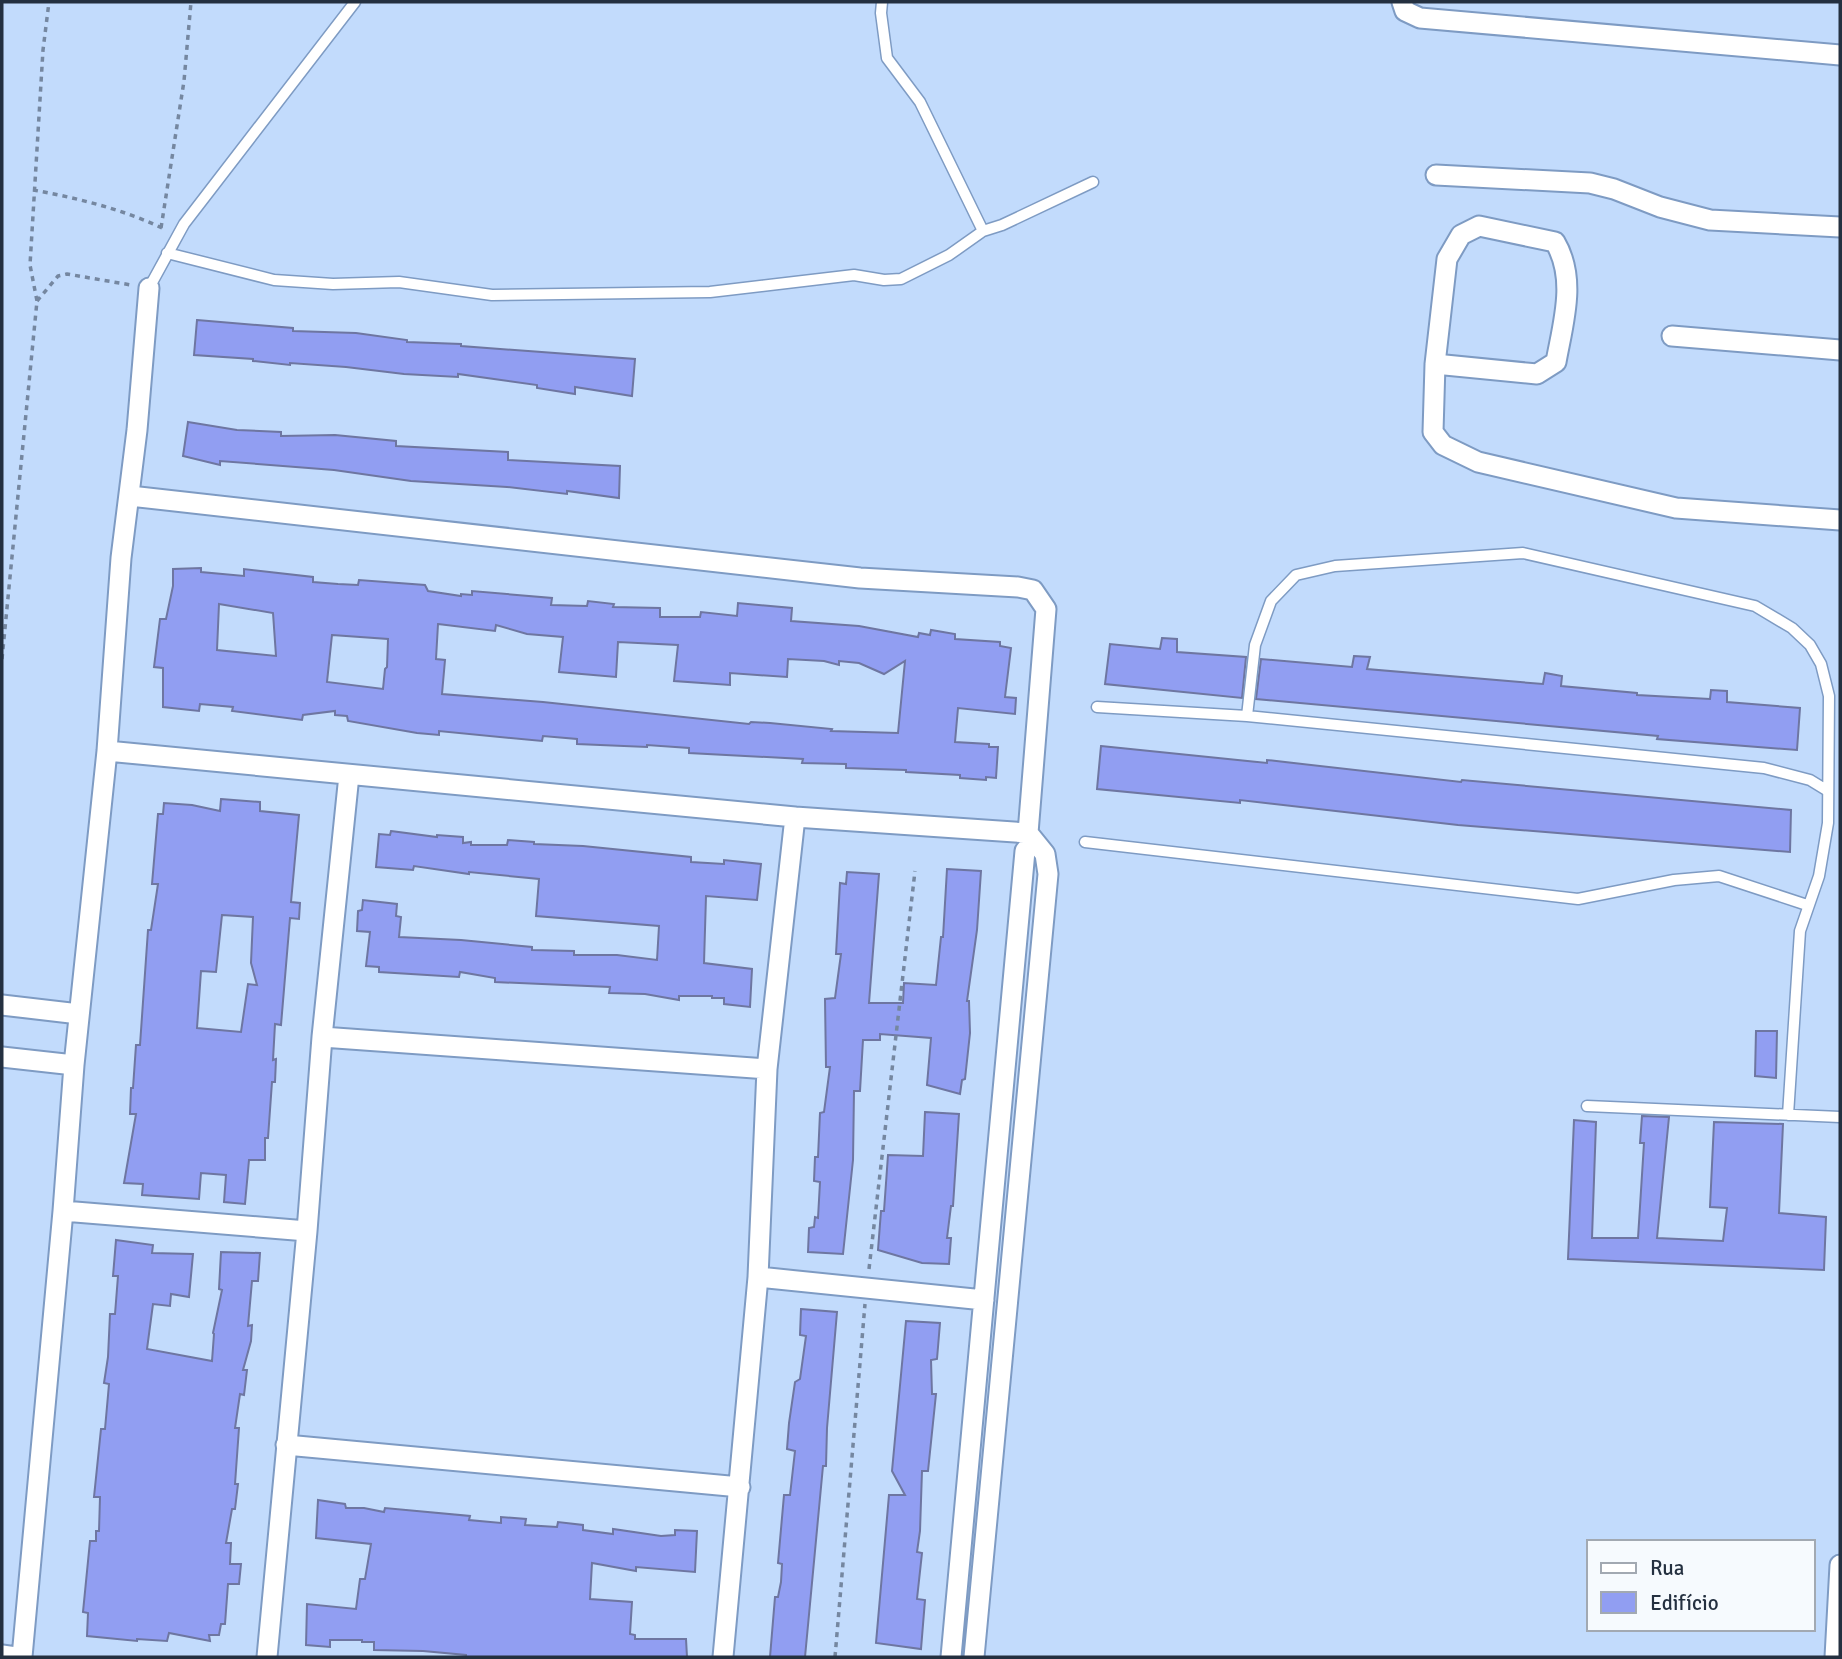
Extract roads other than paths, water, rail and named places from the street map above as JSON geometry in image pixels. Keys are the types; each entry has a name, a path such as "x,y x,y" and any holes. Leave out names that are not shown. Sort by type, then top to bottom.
{"street":[{"path":"1402,2 1405,10 1420,18 1840,55"},
{"path":"1436,175 1590,183 1710,220 1840,227"},
{"path":"1435,364 1537,374 1556,362 1568,288 1564,256 1555,242 1479,226 1461,235 1447,259 1435,364 1433,432 1443,445 1478,462 1676,508 1840,520"},
{"path":"22,1657 74,1065 107,751 121,558 138,430 149,288"},
{"path":"1672,336 1840,350"},
{"path":"130,496 860,578 1017,587 1033,590 1046,608 1031,837 1024,851 951,1657"},
{"path":"107,751 1031,837 1045,854 1048,874 974,1657"},
{"path":"267,1657 307,1231 322,1037 349,775"},
{"path":"723,1657 758,1278 767,1069 796,817"},
{"path":"2,1005 79,1014"},
{"path":"322,1037 767,1069"},
{"path":"2,1057 74,1065"},
{"path":"63,1212 307,1231"},
{"path":"758,1278 984,1300"},
{"path":"286,1445 740,1487"},
{"path":"1837,1647 1840,1565"},
{"path":"2,1655 16,1657"}],"lane":[{"path":"149,288 184,224 355,2"},
{"path":"882,2 887,58 920,102 984,231"},
{"path":"167,253 274,280 333,284 399,282 492,295 710,292 854,275 884,280 901,279 949,255 984,231 1093,182"},
{"path":"1247,716 1255,645 1271,601 1296,575 1335,566 1523,553 1755,606 1792,628 1810,645 1821,664 1829,696 1828,823 1819,876 1800,930 1788,1115"},
{"path":"1097,707 1247,716 1764,768 1810,780 1828,791"},
{"path":"1085,842 1578,899 1674,880 1719,876 1807,905"},
{"path":"1587,1106 1840,1117"}]}
